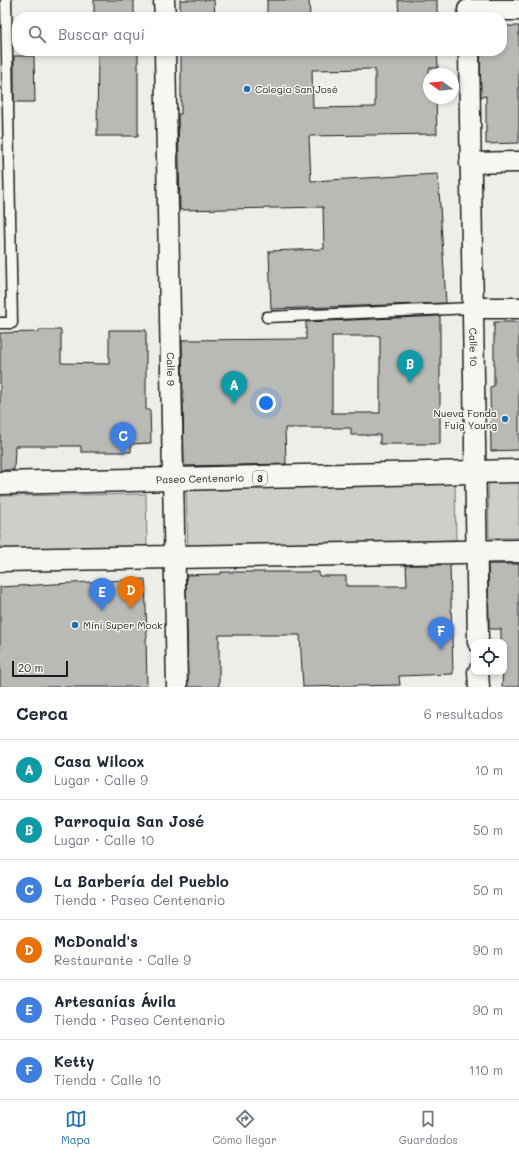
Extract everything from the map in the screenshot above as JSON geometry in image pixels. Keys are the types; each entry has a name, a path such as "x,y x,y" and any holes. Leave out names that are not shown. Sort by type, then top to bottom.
{"main road":[{"name":"Paseo Centenario","path":"0,483 519,471"},
{"path":"0,560 519,551"}],"street":[{"path":"164,0 165,12"},
{"path":"468,9 519,10"},
{"name":"Calle 9","path":"165,56 177,687"},
{"name":"Calle 10","path":"469,56 478,639"},
{"path":"470,162 519,162"},
{"path":"472,308 519,308"},
{"path":"478,675 479,687"}],"lane":[{"path":"0,323 12,322 6,0"},
{"path":"267,317 472,308"}],"shaded area":[{"path":"519,477 519,538 489,538 488,478"},
{"path":"455,481 456,540 188,548 186,488"},
{"path":"146,494 147,547 0,549 0,496"}],"building":[{"path":"94,0 134,0 134,12 94,12"},
{"path":"180,0 214,0 215,12 180,12"},
{"path":"267,0 309,0 310,12 267,12"},
{"path":"398,0 437,0 437,12 399,12"},
{"path":"507,26 519,26 519,143 486,144 486,96 481,97 480,56 507,56"},
{"path":"14,56 34,56 35,102 14,102"},
{"path":"98,56 138,56 138,136 97,136"},
{"path":"181,56 437,56 438,68 423,68 423,104 436,104 437,134 309,136 311,181 438,174 446,303 271,309 269,251 324,249 323,207 180,210 178,114 181,114","holes":["375,69 375,107 313,108 312,70"]},
{"path":"440,316 440,444 380,444 380,435 351,435 351,428 285,428 286,464 184,466 182,340 306,339 306,322","holes":["332,336 380,336 380,413 332,413"]},
{"path":"494,322 519,322 519,450 491,451 490,387 494,386"},
{"path":"39,330 61,330 61,363 109,364 109,330 146,330 146,410 150,410 151,443 131,444 131,452 81,452 81,446 15,446 14,470 0,470 0,333 39,332"},
{"path":"488,564 519,564 519,687 502,687 503,675 507,675 507,639 501,639 501,629 489,629"},
{"path":"406,565 450,565 453,674 399,676 400,685 303,687 300,635 219,635 219,687 188,687 186,575 221,574 221,572 319,572 319,576 346,576 346,586 407,586"},
{"path":"145,579 147,687 0,687 0,587"}],"place":[{"name":"Colegio San José","path":"247,89"},
{"name":"Parroquia San José","path":"410,383"},
{"name":"Casa Wilcox","path":"234,404"},
{"name":"Nueva Fonda Fuig Young","path":"505,419"},
{"name":"La Barbería del Pueblo","path":"123,455"},
{"name":"McDonald's","path":"131,609"},
{"name":"Artesanías Ávila","path":"102,611"},
{"name":"Mini Super Mock","path":"75,625"},
{"name":"Ketty","path":"441,650"}]}
